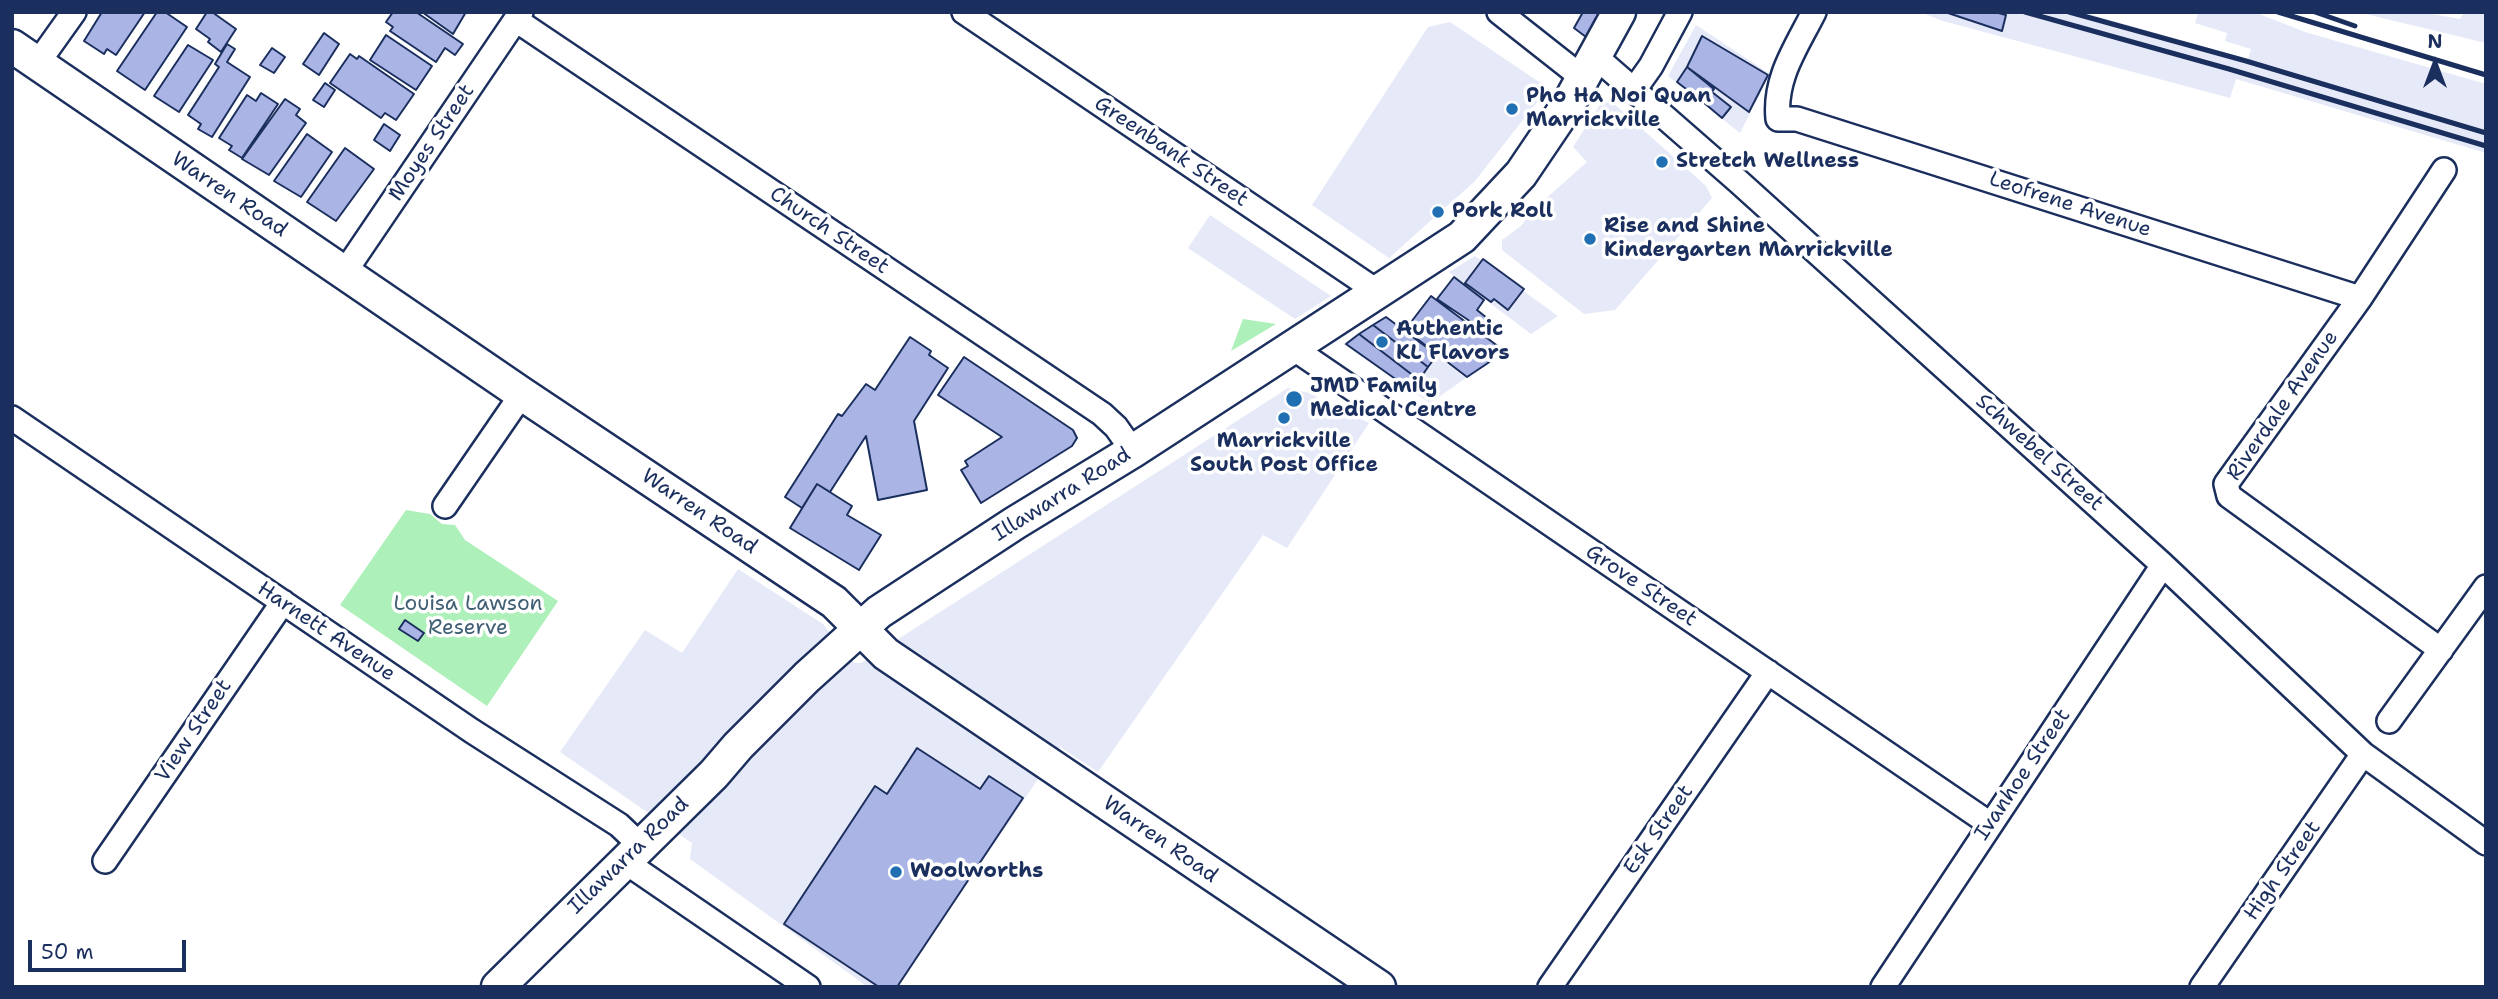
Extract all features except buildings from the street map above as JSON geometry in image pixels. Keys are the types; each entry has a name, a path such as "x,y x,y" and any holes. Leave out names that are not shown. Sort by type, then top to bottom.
{"street":[{"path":"25,55 74,12"},
{"name":"Greenbank Street","path":"964,12 1378,292"},
{"name":"Schwebel Street","path":"1499,12 1590,68 1634,90 2163,565 2363,754 2486,843"},
{"name":"Illawarra Road","path":"498,987 860,627 1015,523 1133,451 1462,237 1521,174 1590,68 1619,12"},
{"path":"1634,90 1651,66 1680,12"},
{"name":"Leofrene Avenue","path":"1814,12 1780,81 1776,100 1778,119 1797,119 2360,298"},
{"name":"Moyes Street","path":"344,273 519,16"},
{"name":"Church Street","path":"519,16 1102,414 1133,451"},
{"name":"Warren Road","path":"25,55 522,394 834,602 886,654 1378,987"},
{"name":"Riverdale Avenue","path":"2441,650 2229,496 2226,484 2360,298 2444,170"},
{"name":"Grove Street","path":"1293,348 1990,824"},
{"path":"444,506 522,394"},
{"name":"Harnett Avenue","path":"12,418 472,731 619,825 632,853 808,987"},
{"name":"Ivanhoe Street","path":"1883,987 2163,565"},
{"path":"2389,722 2486,587"},
{"name":"View Street","path":"105,861 283,602"},
{"name":"Esk Street","path":"1550,987 1768,672"},
{"name":"High Street","path":"2202,987 2363,754"}],"shaded area":[{"path":"1920,12 2082,12 2248,59 2251,49 2225,41 2227,33 2195,23 2199,12 2254,12 2305,32 2486,84 2486,153 2236,79 2230,98 1943,21"},
{"path":"2357,12 2421,12 2460,19 2464,12 2486,12 2486,43"},
{"path":"1450,22 1548,88 1475,181 1389,258 1312,205 1428,27"},
{"path":"1696,25 1770,74 1740,133 1668,76"},
{"name":"Rise and Shine Kindergarten Marrickville","path":"1612,102 1706,186 1712,198 1615,310 1584,314 1502,250 1502,240 1521,226 1533,210 1587,162 1573,147 1601,103"},
{"path":"1210,215 1331,296 1295,319 1188,248"},
{"path":"1475,256 1558,316 1531,334 1449,272"},
{"path":"1384,316 1466,378 1430,403 1343,344"},
{"path":"1288,388 1309,393 1369,423 1287,548 1263,535 1098,772 1060,747 896,987 868,987 690,859 692,843 560,752 645,630 682,653 738,569 823,624 854,663 861,663"}],"green space":[{"path":"1243,319 1276,324 1231,351"},
{"name":"Louisa Lawson Reserve","path":"406,510 430,514 442,524 455,525 465,540 558,601 487,706 340,605"}],"railway":[{"path":"2025,12 2229,69 2486,146"},
{"path":"2069,12 2246,61 2486,133"},
{"path":"2278,12 2486,75"},
{"path":"2315,12 2355,26"}],"place":[{"name":"Pho Ha Noi Quan Marrickville","path":"1512,109"},
{"name":"Stretch Wellness","path":"1662,162"},
{"name":"Pork Roll","path":"1438,212"},
{"name":"Rise and Shine Kindergarten Marrickville","path":"1590,239"},
{"name":"Authentic KL Flavors","path":"1382,342"},
{"name":"JMD Family Medical Centre","path":"1294,399"},
{"name":"Marrickville South Post Office","path":"1284,418"},
{"name":"Woolworths","path":"896,872"}]}
